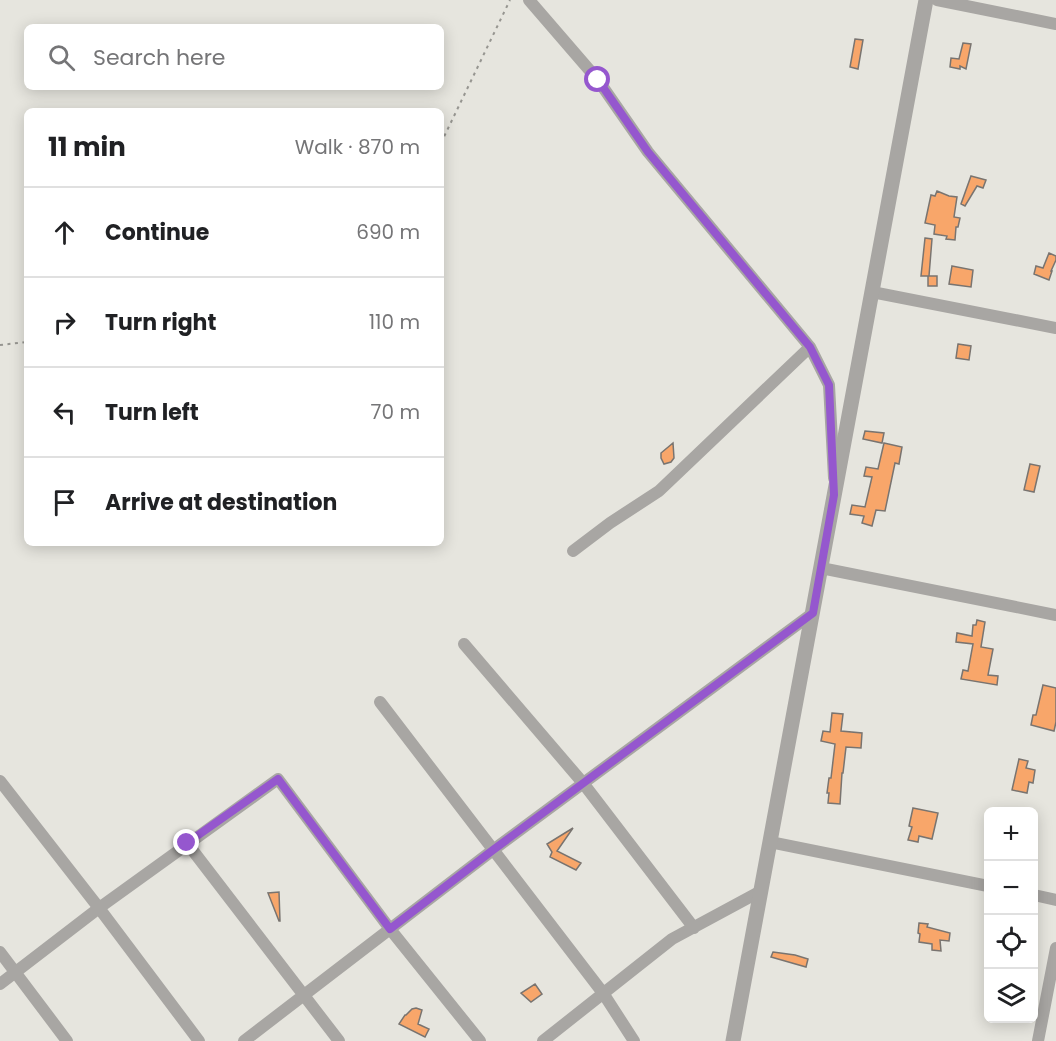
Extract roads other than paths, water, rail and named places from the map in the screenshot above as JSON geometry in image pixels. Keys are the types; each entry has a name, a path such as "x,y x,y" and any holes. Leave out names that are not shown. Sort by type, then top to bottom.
{"street":[{"path":"529,0 598,80 648,152 810,347 829,385 834,495"},
{"path":"733,1041 926,0"},
{"path":"937,0 1056,24"},
{"path":"872,292 1056,328"},
{"path":"573,551 610,523 660,491 810,347"},
{"path":"821,568 1056,615"},
{"path":"244,1041 493,850 813,613"},
{"path":"464,644 583,783 694,927"},
{"path":"380,702 603,993 634,1041"},
{"path":"0,984 187,843 278,779 390,929 480,1041"},
{"path":"0,781 199,1041"},
{"path":"770,842 984,885"},
{"path":"187,843 339,1041"},
{"path":"543,1041 672,939 761,891"},
{"path":"1038,896 1056,900"},
{"path":"1038,1041 1056,948"},
{"path":"0,952 67,1041"}]}
